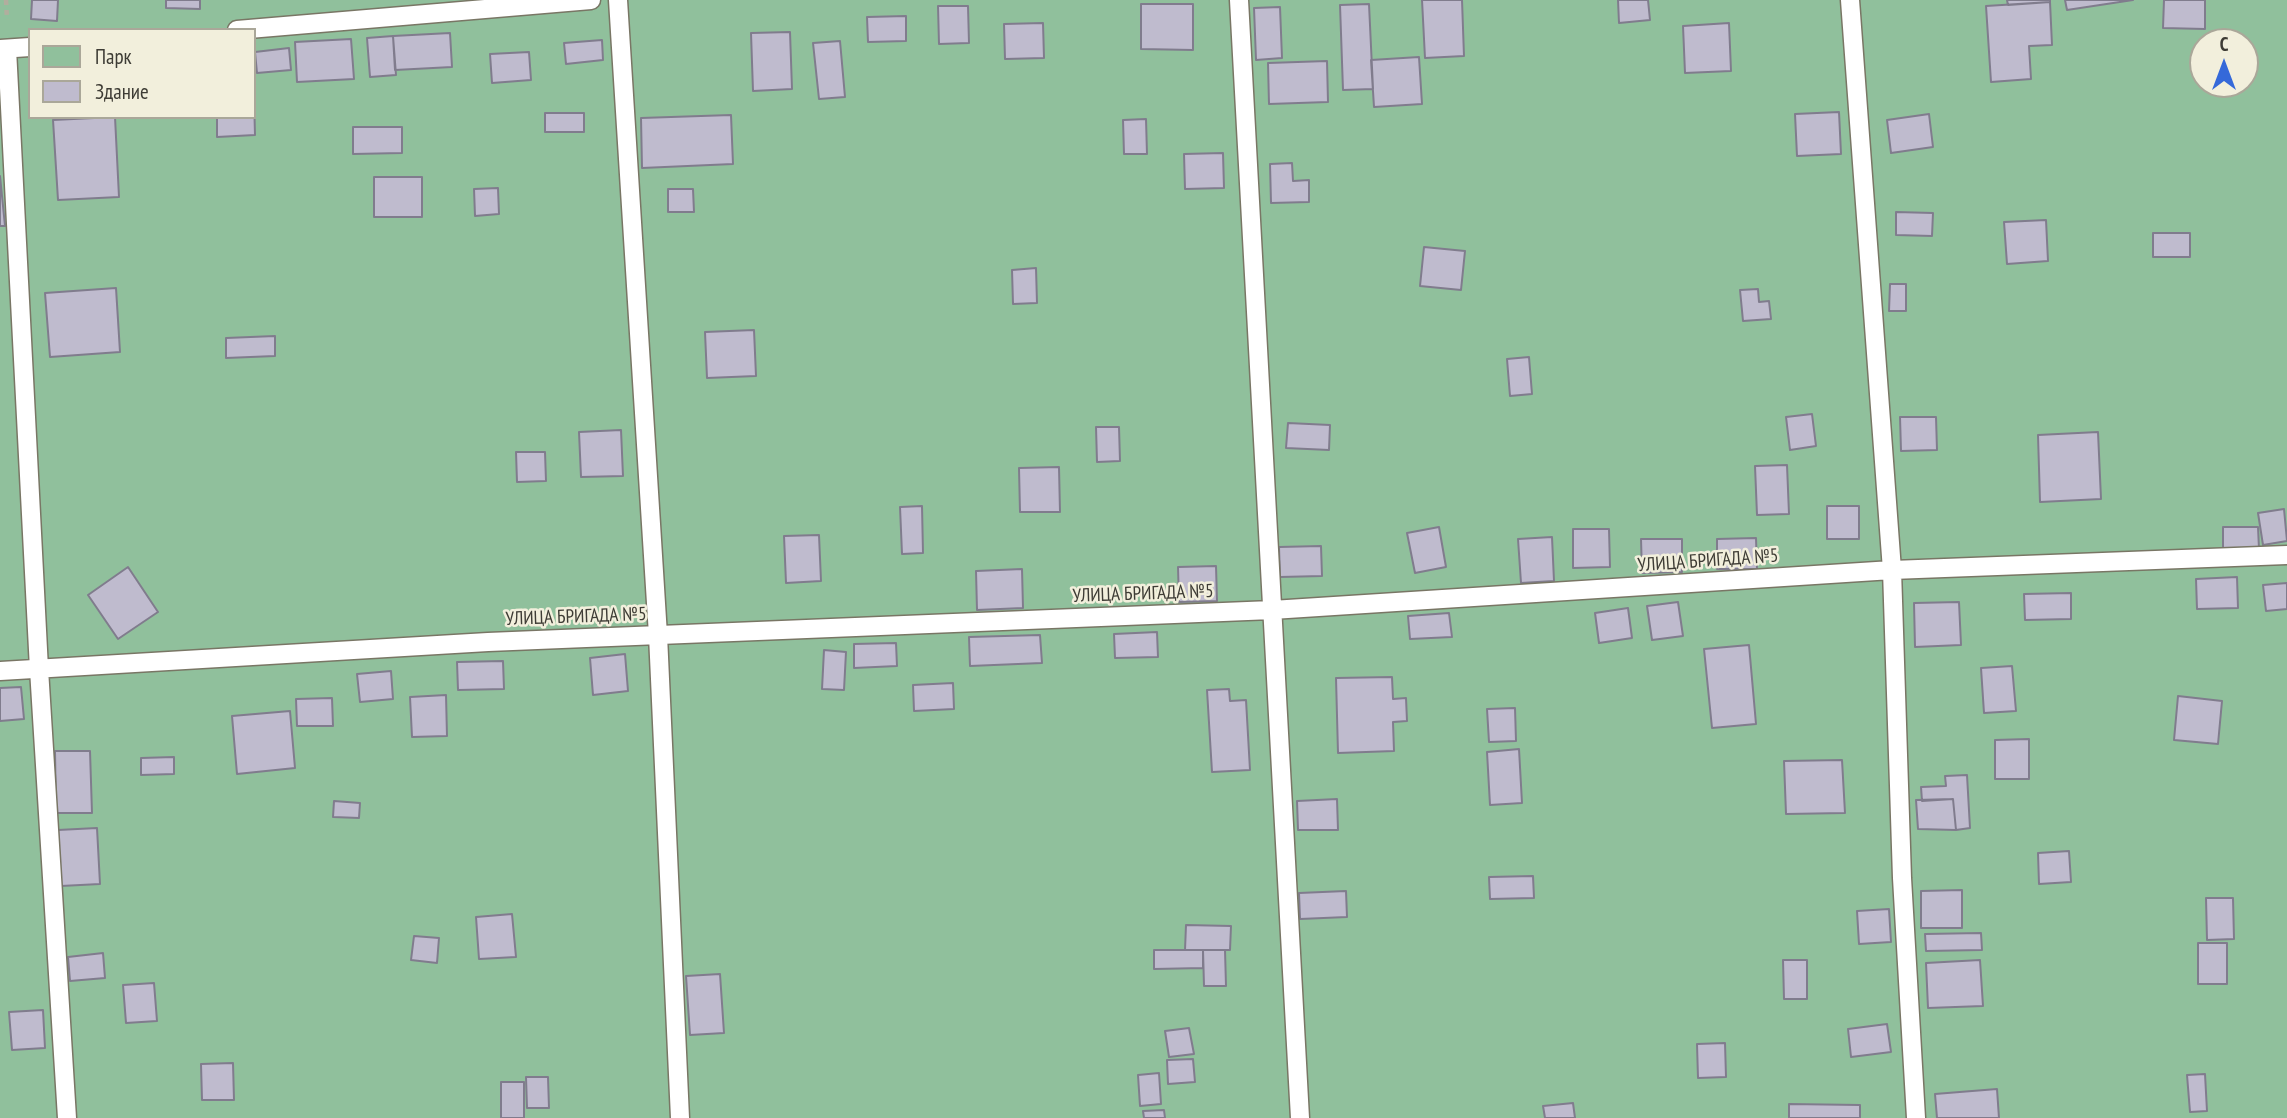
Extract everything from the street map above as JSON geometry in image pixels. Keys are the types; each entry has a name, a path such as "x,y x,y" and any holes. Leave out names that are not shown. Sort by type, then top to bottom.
{"lane":[{"path":"256,28 591,0"},
{"path":"618,0 658,635 680,1118"},
{"path":"1239,0 1300,1118"},
{"path":"1850,0 1892,570 1902,878 1916,1118"},
{"path":"28,47 4,49 66,1118"},
{"name":"УЛИЦА БРИГАДА №5","path":"0,671 658,635 1272,610 1892,570 2287,555"}],"green space":[{"path":"0,0 2287,0 2287,1118 0,1118"}],"building":[{"path":"32,0 58,0 57,21 31,19"},
{"path":"166,0 200,0 200,9 166,8"},
{"path":"1422,0 1462,0 1464,56 1425,58"},
{"path":"1618,0 1648,0 1650,20 1619,23"},
{"path":"2007,0 2050,0 2050,2 2008,5"},
{"path":"2065,0 2133,0 2067,10"},
{"path":"2164,0 2205,0 2205,28 2163,28"},
{"path":"2050,2 2052,45 2029,46 2031,79 1991,82 1986,6"},
{"path":"1141,4 1193,4 1193,50 1141,49"},
{"path":"1369,4 1373,89 1343,90 1340,5"},
{"path":"938,6 968,6 969,43 939,44"},
{"path":"1280,7 1282,58 1256,60 1254,8"},
{"path":"906,16 906,41 868,42 867,17"},
{"path":"1043,23 1044,58 1005,59 1004,24"},
{"path":"1729,23 1731,71 1685,73 1683,26"},
{"path":"790,32 792,89 753,91 751,33"},
{"path":"450,33 452,67 395,70 393,36"},
{"path":"393,36 396,75 370,77 367,38"},
{"path":"351,39 354,79 297,82 295,42"},
{"path":"602,40 603,60 566,64 564,43"},
{"path":"840,41 845,97 819,99 813,43"},
{"path":"289,48 291,70 257,73 256,52"},
{"path":"529,52 531,80 492,83 490,54"},
{"path":"1419,57 1422,104 1374,107 1371,60"},
{"path":"1327,61 1328,102 1269,104 1268,63"},
{"path":"1839,112 1841,154 1797,156 1795,114"},
{"path":"545,113 584,113 584,132 545,132"},
{"path":"1929,114 1933,147 1891,153 1887,120"},
{"path":"731,115 733,164 642,168 641,118"},
{"path":"115,119 119,197 58,200 53,120"},
{"path":"217,119 255,119 255,135 217,137"},
{"path":"1146,119 1147,154 1124,154 1123,120"},
{"path":"353,127 402,127 402,153 353,154"},
{"path":"1223,153 1224,188 1185,189 1184,154"},
{"path":"1292,163 1293,181 1309,180 1309,202 1271,203 1270,164"},
{"path":"0,176 5,226 0,226"},
{"path":"374,177 422,177 422,217 374,217"},
{"path":"498,188 499,214 475,216 474,189"},
{"path":"668,189 693,189 694,212 668,212"},
{"path":"1896,212 1933,213 1932,236 1896,235"},
{"path":"2046,220 2048,261 2007,264 2004,222"},
{"path":"2153,233 2190,233 2190,257 2153,257"},
{"path":"1424,247 1465,251 1461,290 1420,286"},
{"path":"1036,268 1037,303 1013,304 1012,270"},
{"path":"1890,284 1906,284 1906,311 1889,311"},
{"path":"116,288 120,352 50,357 45,293"},
{"path":"1758,289 1759,302 1769,301 1771,319 1743,321 1740,290"},
{"path":"754,330 756,376 707,378 705,332"},
{"path":"275,336 275,356 226,358 226,338"},
{"path":"1529,357 1532,394 1510,396 1507,359"},
{"path":"1812,414 1816,446 1790,450 1786,417"},
{"path":"1900,417 1936,417 1937,450 1901,451"},
{"path":"1288,423 1330,425 1329,450 1286,448"},
{"path":"1096,427 1119,427 1120,461 1097,462"},
{"path":"621,430 623,476 581,477 579,432"},
{"path":"2098,432 2101,499 2040,502 2038,435"},
{"path":"516,452 545,452 546,481 517,482"},
{"path":"1787,465 1789,514 1757,515 1755,466"},
{"path":"1059,467 1060,512 1020,512 1019,468"},
{"path":"922,506 923,553 902,554 900,507"},
{"path":"1827,506 1859,506 1859,539 1827,539"},
{"path":"2284,509 2287,541 2263,545 2258,513"},
{"path":"1439,527 1446,567 1415,573 1407,533"},
{"path":"2223,527 2258,527 2259,549 2223,550"},
{"path":"1573,529 1609,529 1610,567 1573,568"},
{"path":"819,535 821,581 786,583 784,536"},
{"path":"1552,537 1554,581 1521,583 1518,539"},
{"path":"1756,538 1757,569 1717,569 1717,539"},
{"path":"1641,539 1682,539 1682,572 1642,573"},
{"path":"1321,546 1322,576 1280,577 1279,547"},
{"path":"1216,566 1217,601 1179,602 1178,567"},
{"path":"128,567 158,612 118,639 88,595"},
{"path":"1022,569 1023,608 977,610 976,571"},
{"path":"2237,577 2238,608 2197,609 2196,579"},
{"path":"2287,583 2287,609 2266,611 2263,585"},
{"path":"2071,593 2071,619 2025,620 2024,594"},
{"path":"1678,602 1683,636 1652,640 1647,606"},
{"path":"1959,602 1961,645 1915,647 1914,603"},
{"path":"1628,608 1632,638 1599,643 1595,613"},
{"path":"1449,613 1452,637 1410,639 1408,616"},
{"path":"1157,632 1158,657 1115,658 1114,634"},
{"path":"1040,635 1042,663 970,666 969,637"},
{"path":"896,643 897,666 854,668 854,644"},
{"path":"1749,645 1756,724 1712,728 1704,649"},
{"path":"824,650 846,652 844,690 822,689"},
{"path":"625,654 628,691 593,695 590,658"},
{"path":"503,661 504,689 458,690 457,662"},
{"path":"2012,666 2016,711 1984,713 1981,668"},
{"path":"391,671 393,699 360,702 357,674"},
{"path":"1392,677 1393,699 1406,698 1407,721 1393,722 1394,751 1338,753 1336,678"},
{"path":"953,683 954,709 914,711 913,685"},
{"path":"21,687 24,719 0,721 0,688"},
{"path":"1229,689 1230,701 1246,700 1250,770 1212,772 1207,690"},
{"path":"446,695 447,736 412,737 410,697"},
{"path":"2178,696 2222,701 2218,744 2174,740"},
{"path":"332,698 333,726 297,726 296,699"},
{"path":"1515,708 1516,741 1489,742 1487,709"},
{"path":"290,711 295,768 237,774 232,716"},
{"path":"2029,739 2029,779 1995,779 1995,740"},
{"path":"1519,749 1522,803 1490,805 1487,752"},
{"path":"55,751 90,751 92,813 56,813"},
{"path":"174,757 174,774 141,775 141,758"},
{"path":"1842,760 1845,813 1786,814 1784,761"},
{"path":"1967,775 1970,828 1956,830 1953,799 1922,801 1921,787 1946,786 1945,776"},
{"path":"1337,799 1338,830 1298,830 1297,801"},
{"path":"1953,799 1956,830 1918,829 1916,800"},
{"path":"334,801 360,803 359,818 333,817"},
{"path":"97,828 100,884 61,886 58,830"},
{"path":"2069,851 2071,882 2039,884 2038,853"},
{"path":"1533,876 1534,898 1490,899 1489,877"},
{"path":"1962,890 1962,928 1921,928 1921,891"},
{"path":"1346,891 1347,917 1300,919 1299,893"},
{"path":"2206,898 2233,898 2234,939 2207,940"},
{"path":"1889,909 1891,942 1859,944 1857,911"},
{"path":"512,914 516,957 479,959 476,917"},
{"path":"1186,925 1231,926 1230,950 1185,950"},
{"path":"1981,933 1982,950 1926,951 1925,934"},
{"path":"414,936 439,938 437,963 411,960"},
{"path":"2198,943 2227,943 2227,984 2198,984"},
{"path":"1154,950 1203,950 1203,968 1154,969"},
{"path":"1203,950 1225,950 1226,986 1204,986"},
{"path":"103,953 105,978 70,981 68,957"},
{"path":"1783,960 1807,960 1807,999 1784,999"},
{"path":"1980,960 1983,1006 1928,1008 1926,963"},
{"path":"720,974 724,1033 690,1035 686,976"},
{"path":"154,983 157,1021 126,1023 123,985"},
{"path":"43,1010 45,1048 12,1050 9,1012"},
{"path":"1887,1024 1891,1052 1851,1057 1848,1029"},
{"path":"1189,1028 1194,1054 1169,1057 1165,1031"},
{"path":"1725,1043 1726,1077 1698,1078 1697,1044"},
{"path":"1193,1059 1195,1082 1168,1084 1167,1060"},
{"path":"233,1063 234,1100 202,1100 201,1064"},
{"path":"1159,1073 1161,1104 1140,1106 1138,1075"},
{"path":"2205,1074 2207,1111 2190,1112 2187,1075"},
{"path":"526,1077 548,1077 549,1108 527,1108"},
{"path":"501,1082 524,1082 524,1118 501,1118"},
{"path":"1997,1089 1999,1118 1937,1118 1935,1094"},
{"path":"1573,1103 1575,1118 1545,1118 1543,1106"},
{"path":"1789,1104 1860,1105 1860,1118 1789,1118"},
{"path":"1164,1110 1165,1118 1144,1118 1143,1111"}]}
